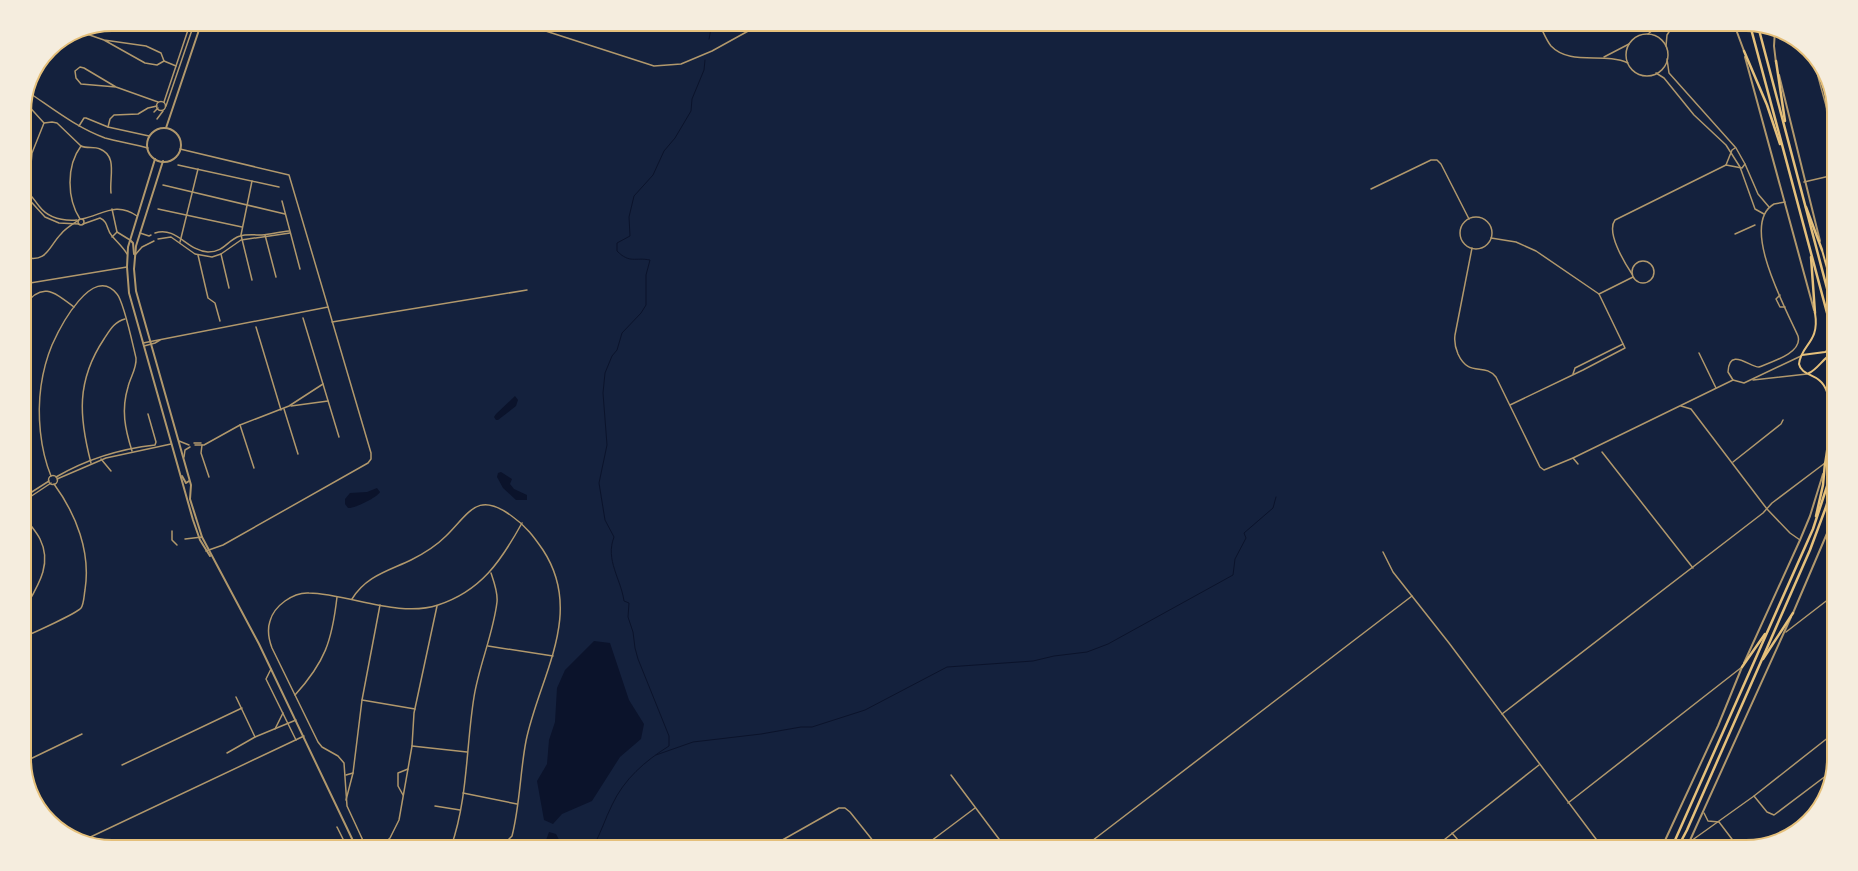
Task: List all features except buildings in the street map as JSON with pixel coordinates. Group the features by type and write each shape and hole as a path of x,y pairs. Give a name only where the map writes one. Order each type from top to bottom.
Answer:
{"highway":[{"path":"1752,31 1827,312"},
{"path":"1760,33 1827,289"},
{"path":"1744,51 1767,106 1790,175"},
{"path":"1776,61 1787,133"},
{"path":"1801,193 1822,250"},
{"path":"1810,248 1815,313"},
{"path":"1813,529 1823,485 1825,463"},
{"path":"1675,840 1813,529 1827,486"},
{"path":"1682,840 1810,550 1827,504"},
{"path":"1760,663 1793,613"},
{"path":"1742,667 1769,629"}],"main road":[{"path":"1822,250 1827,267"},
{"path":"1815,313 1816,324 1814,334 1810,344 1801,356 1799,367 1803,372 1823,384 1827,391"},
{"path":"1801,356 1827,351"},
{"path":"1808,374 1815,370 1827,356"},
{"path":"1825,463 1827,449"}],"street":[{"path":"166,106 164,102 188,31"},
{"path":"157,119 166,106 192,31"},
{"path":"166,128 199,31"},
{"path":"546,31 654,66 681,64 712,51 748,31"},
{"path":"1542,31 1548,42 1559,52 1574,57 1602,57 1617,59 1628,63"},
{"path":"1648,35 1652,31"},
{"path":"1670,31 1667,35 1666,48 1669,73 1736,148 1746,164 1758,194 1769,207"},
{"path":"1737,31 1744,51 1815,313"},
{"path":"88,35 104,40 145,63 159,65 164,60"},
{"path":"1602,57 1612,54 1639,36 1648,35 1657,37 1666,48"},
{"path":"1775,36 1776,61 1804,182 1822,250"},
{"path":"104,40 146,46 161,53 164,60 176,66"},
{"path":"118,48 120,42"},
{"path":"1630,43 1626,50 1628,63 1631,69 1640,75 1651,76 1656,74 1663,68 1667,59"},
{"path":"116,87 84,68 80,67 75,71 76,78 81,84 116,87 158,102 164,102"},
{"path":"1817,73 1827,109"},
{"path":"1656,74 1664,78 1681,100 1720,137 1740,168 1755,209 1764,214"},
{"path":"33,95 79,126 104,137 148,148 156,159 163,161 173,159 180,149 179,136 176,132 166,128 157,130 149,136 148,148"},
{"path":"154,112 158,102"},
{"path":"108,127 110,119 114,115 138,114 148,108 157,107 164,110"},
{"path":"31,109 44,123"},
{"path":"79,126 85,118 108,127 149,136"},
{"path":"44,123 57,123 81,146 99,148 108,156 112,165 111,193"},
{"path":"31,166 32,153 44,123"},
{"path":"81,146 72,160 70,176 72,200 83,224"},
{"path":"1726,165 1731,152 1736,148"},
{"path":"180,149 289,175 371,453 371,459 368,463 242,535 223,545 207,550"},
{"path":"156,159 136,216 127,254 127,267 129,293 180,474 199,538 212,559 271,669 353,840"},
{"path":"1371,189 1430,160 1435,160 1441,164 1468,219"},
{"path":"163,161 140,233 135,255 134,269 136,290 190,480 190,499 207,550"},
{"path":"1632,274 1636,263 1643,261 1650,263 1654,269 1654,276 1648,282 1640,283 1633,277 1612,235 1612,225 1615,220 1726,165 1740,168 1746,164"},
{"path":"178,165 279,187"},
{"path":"180,242 198,169"},
{"path":"1804,182 1827,177"},
{"path":"252,181 241,235 252,280"},
{"path":"163,186 285,214"},
{"path":"31,195 39,207 50,216 64,220 80,219 112,209 131,212 136,216"},
{"path":"31,201 38,211 59,223 73,225 83,224 101,218 108,225 112,237 120,244 127,254"},
{"path":"282,201 300,269"},
{"path":"1785,202 1777,203 1769,207 1764,214 1760,224 1761,238 1770,271 1798,336 1799,342 1790,352 1758,367 1754,367 1741,359 1734,361 1728,369 1729,375 1733,380 1744,383 1801,356"},
{"path":"112,209 117,232 133,243 135,255"},
{"path":"158,209 242,227"},
{"path":"1479,218 1484,220 1491,228 1491,238 1485,246 1472,248 1464,243 1460,235 1462,226 1468,219 1479,218"},
{"path":"79,224 80,219"},
{"path":"31,257 35,258 46,255 62,233 80,219"},
{"path":"1735,234 1755,225"},
{"path":"155,233 165,231 181,238 194,248 209,252 221,250 241,235 265,235 290,232"},
{"path":"112,237 117,232"},
{"path":"158,239 168,237 180,242 187,249 198,255 212,256 221,254 241,240 266,238 290,232"},
{"path":"140,233 151,235"},
{"path":"265,235 276,277"},
{"path":"1491,238 1516,242 1536,251 1599,294 1625,349 1510,405"},
{"path":"135,255 142,247 154,241"},
{"path":"1472,248 1454,344 1461,361 1467,367 1489,371 1494,375 1542,469 1546,470 1573,458 1733,380"},
{"path":"221,254 229,288"},
{"path":"198,255 208,298 215,303 220,321"},
{"path":"31,283 127,267"},
{"path":"1599,294 1633,277"},
{"path":"31,493 49,481 51,476 42,443 40,422 41,384 52,346 74,307 92,289 102,286 111,289 120,299 137,361 124,405 125,426 132,451"},
{"path":"332,322 527,290"},
{"path":"31,298 34,294 47,291 56,294 74,307"},
{"path":"1780,295 1776,299 1780,307 1785,307"},
{"path":"143,343 151,340 160,340 328,307"},
{"path":"303,318 339,437"},
{"path":"91,463 82,422 84,386 91,363 99,346 114,324 126,319"},
{"path":"256,327 281,410"},
{"path":"144,346 160,340"},
{"path":"1573,375 1576,368 1623,344"},
{"path":"1698,353 1716,388"},
{"path":"1751,380 1808,374"},
{"path":"195,444 205,444 240,424 284,409 323,384"},
{"path":"289,406 328,401"},
{"path":"1680,406 1691,409 1767,509 1790,533 1800,540"},
{"path":"284,409 298,454"},
{"path":"51,476 56,477 90,460 131,448 156,444 148,414"},
{"path":"1732,462 1781,424 1783,420"},
{"path":"240,424 254,468"},
{"path":"179,441 189,444"},
{"path":"54,484 57,480 101,459 172,443"},
{"path":"202,445 201,450 209,477"},
{"path":"184,459 185,450 190,447"},
{"path":"1602,452 1693,568"},
{"path":"1573,458 1578,464"},
{"path":"101,459 111,471"},
{"path":"1502,714 1693,568 1767,509 1772,503 1825,463"},
{"path":"1665,840 1718,726 1742,667 1800,540 1818,494 1825,463"},
{"path":"180,474 186,483 190,480"},
{"path":"31,633 82,607 86,582 86,564 82,544 69,508 54,484 49,481"},
{"path":"31,496 51,483"},
{"path":"352,599 361,586 369,579 412,560 438,543 473,506 482,503 491,504 510,514 522,523 549,559 559,587 561,620 553,656 537,701 526,741 518,804 512,836 508,840"},
{"path":"363,840 349,812 346,802 345,775 342,759 322,747 318,742 272,648 268,637 269,622 274,613 284,602 294,596 309,592 406,609 437,606 464,594 491,573 508,548 522,523"},
{"path":"31,526 39,538 46,556 42,577 31,597"},
{"path":"172,531 172,540 177,545"},
{"path":"1691,840 1786,632 1827,533"},
{"path":"185,539 202,537"},
{"path":"1383,552 1393,572 1597,840"},
{"path":"454,840 460,810 474,696 493,625 497,600 491,573"},
{"path":"1093,840 1412,596"},
{"path":"295,695 321,662 331,638 337,597"},
{"path":"1786,632 1827,600"},
{"path":"346,802 353,773 362,700 380,604"},
{"path":"387,840 396,830 404,795 412,746 415,709 437,606"},
{"path":"487,646 553,656"},
{"path":"1568,802 1742,667"},
{"path":"271,669 266,679 296,740"},
{"path":"236,697 255,737"},
{"path":"362,700 415,709"},
{"path":"122,765 242,708"},
{"path":"275,729 283,713"},
{"path":"227,753 255,737 296,720"},
{"path":"31,759 82,734"},
{"path":"91,837 304,736"},
{"path":"1692,840 1754,796 1827,739"},
{"path":"412,746 467,752"},
{"path":"1443,840 1539,764"},
{"path":"404,795 398,786 398,773 408,769"},
{"path":"345,775 353,773"},
{"path":"951,775 1000,840"},
{"path":"1754,796 1767,812 1774,815 1825,777"},
{"path":"462,792 518,804"},
{"path":"435,806 460,810"},
{"path":"782,840 838,808 845,808 850,812 872,840"},
{"path":"932,840 975,808"},
{"path":"1704,813 1708,821 1719,822 1733,840"},
{"path":"337,827 344,840"},
{"path":"1452,833 1458,840"}],"water":[{"path":"515,396 518,400 516,406 496,420 494,417 496,414"},
{"path":"501,472 512,479 510,484 514,489 527,495 527,500 516,500 503,488 497,477 498,473"},
{"path":"377,488 380,492 366,502 351,508 348,508 345,504 345,499 350,493 367,492"},
{"path":"594,641 610,643 629,700 644,724 641,739 620,757 592,801 562,814 553,824 544,820 537,781 547,764 549,740 555,722 557,688 565,670"},
{"path":"549,832 556,834 559,840 546,840"}],"waterway":[{"path":"709,39 711,31"},
{"path":"596,840 612,805 629,779 644,764 669,746 669,736 638,659 633,632 628,617 629,603 624,601 612,562 611,554 614,537 605,520 599,483 607,445 603,393 605,373 612,356 617,350 622,333 641,313 646,305 646,275 650,260 629,259 617,251 617,243 630,236 629,217 634,196 653,175 664,151 675,138 691,111 692,99 704,70 705,60"},
{"path":"656,755 693,742 761,734 801,727 812,727 865,710 947,667 1033,661 1054,656 1087,652 1108,644 1233,575 1235,559 1246,538 1244,533 1273,508 1276,497"}]}
